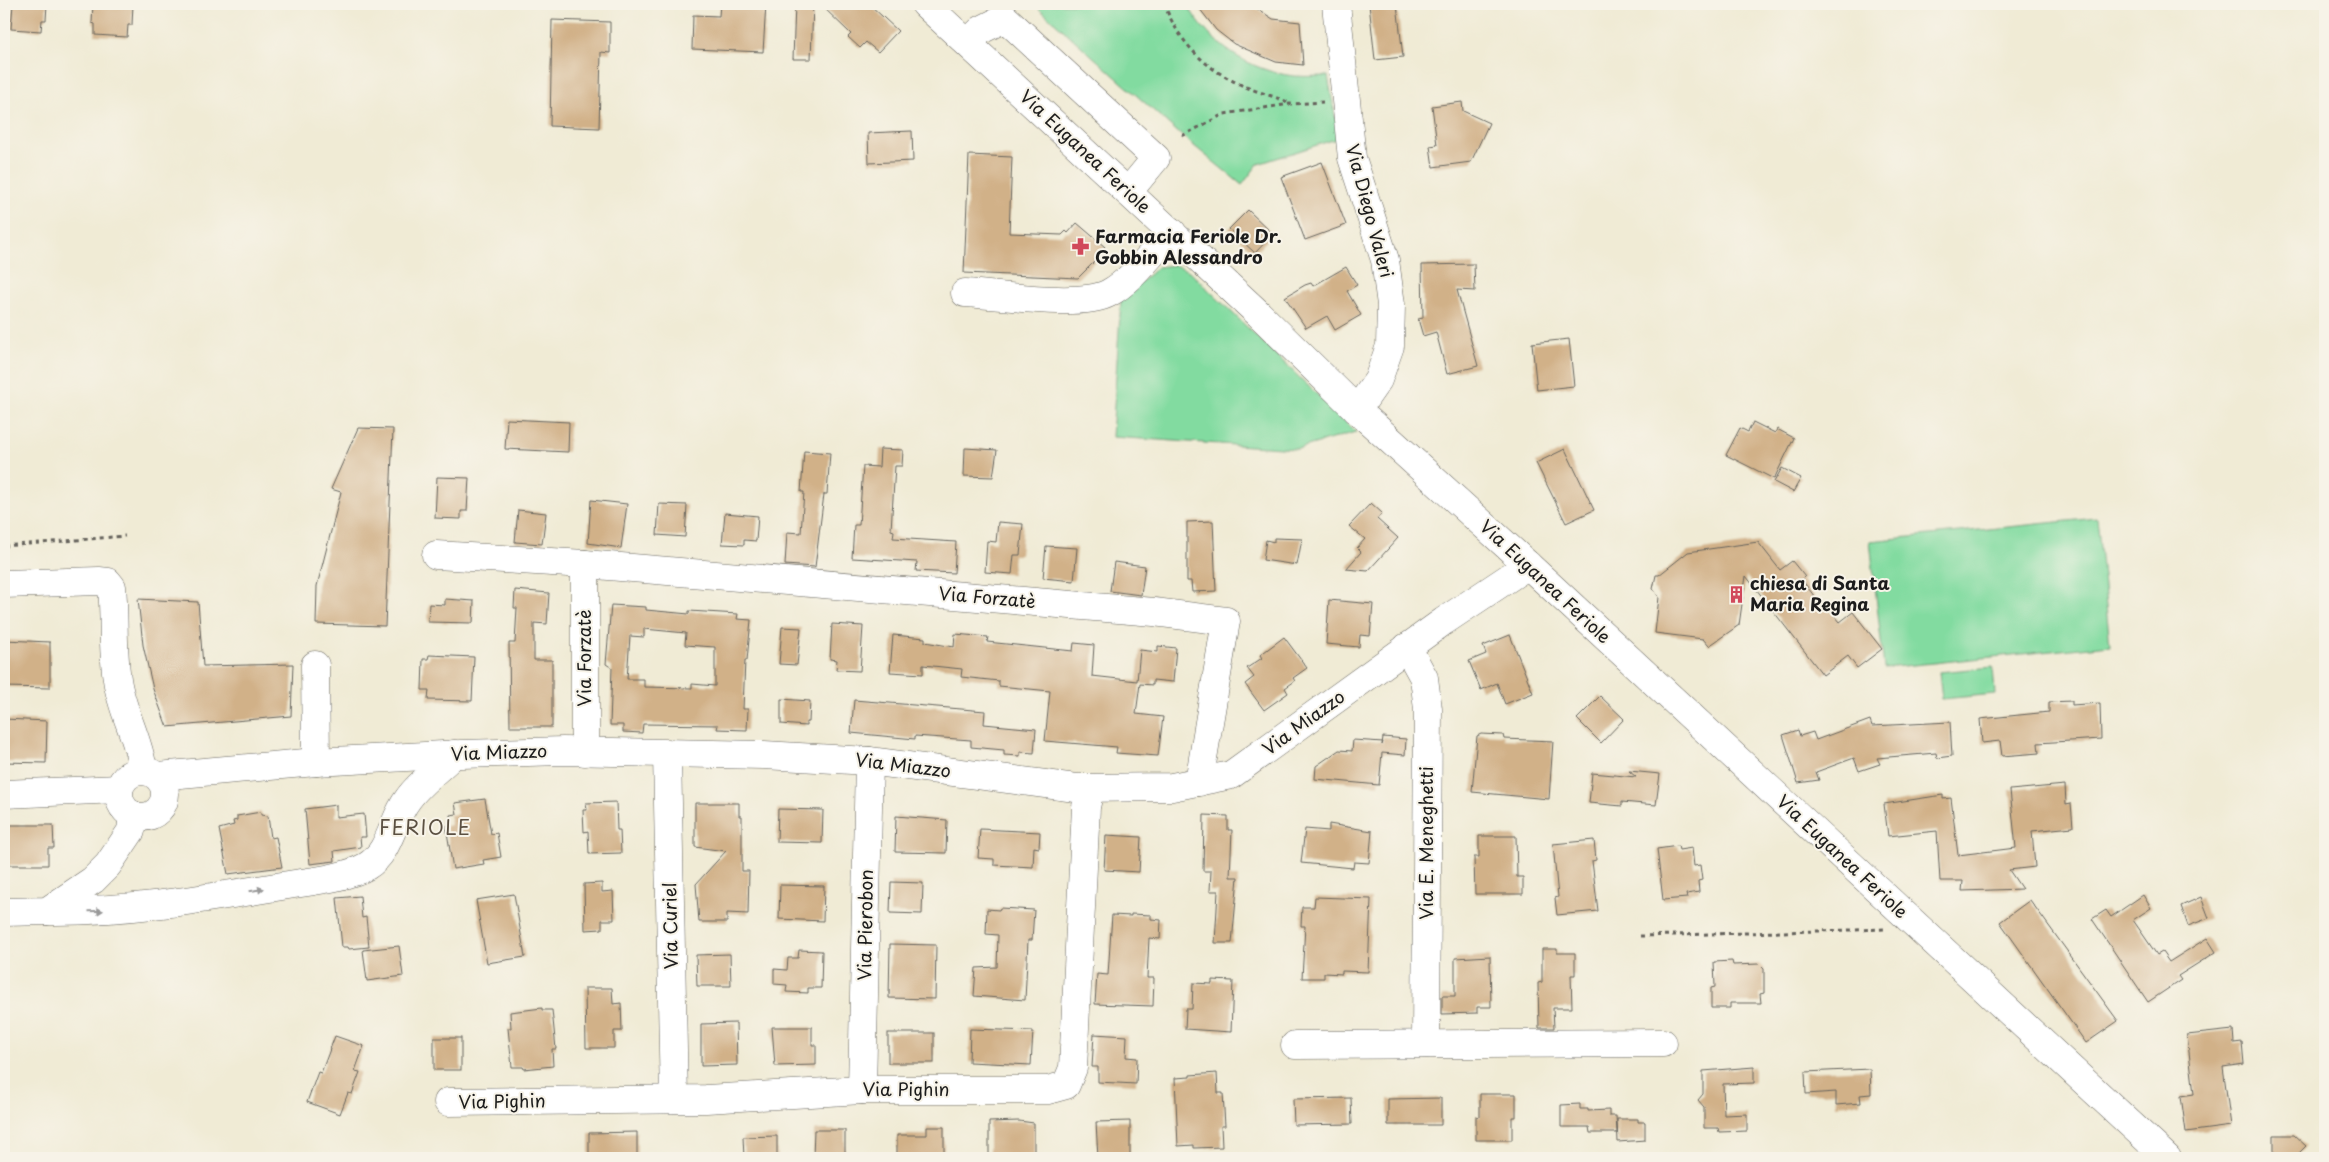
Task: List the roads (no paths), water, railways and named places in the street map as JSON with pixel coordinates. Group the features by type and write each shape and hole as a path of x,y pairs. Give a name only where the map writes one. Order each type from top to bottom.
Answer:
{"street":[{"name":"Via Euganea Feriole","path":"924,4 1172,232 1357,410 1528,565 2167,1158"},
{"name":"Via Diego Valeri","path":"1336,4 1352,158 1385,260 1391,305 1390,346 1378,380 1357,410"},
{"path":"968,43 982,30 1005,18 1156,158 1128,192"},
{"path":"966,293 1079,301 1108,294 1127,280 1172,232"},
{"name":"Via Forzatè","path":"436,555 585,564 1145,611 1226,621 1199,782"},
{"name":"Via Forzatè","path":"585,564 585,752"},
{"name":"Via Miazzo","path":"119,789 128,776 155,783 220,770 316,762 454,754 585,752 869,761 1090,789 1172,786 1199,782 1231,775 1407,647 1528,565"},
{"path":"4,584 108,582 112,587 117,679 128,722 141,757 155,783"},
{"name":"Via E. Meneghetti","path":"1407,647 1424,678 1428,709 1426,1044"},
{"path":"315,665 316,762"},
{"path":"4,912 98,911 181,903 331,878 367,866 389,840 400,812 411,795 454,754"},
{"name":"Via Curiel","path":"667,754 674,1099"},
{"path":"391,757 405,772 411,795"},
{"name":"Via Pierobon","path":"862,1090 869,761"},
{"name":"Via Miazzo","path":"133,815 152,814 155,783"},
{"path":"4,794 119,789 124,809 133,815 131,831 108,865 93,880 47,911"},
{"name":"Via Pighin","path":"448,1102 674,1099 862,1090 1048,1090 1066,1085 1073,1068 1086,807 1090,789"},
{"path":"1295,1046 1663,1043"}],"place":[{"name":"Farmacia Feriole Dr. Gobbin Alessandro","path":"1081,247"},
{"name":"chiesa di Santa Maria Regina","path":"1736,594"}],"district":[{"name":"FERIOLE","path":"425,828"}]}
